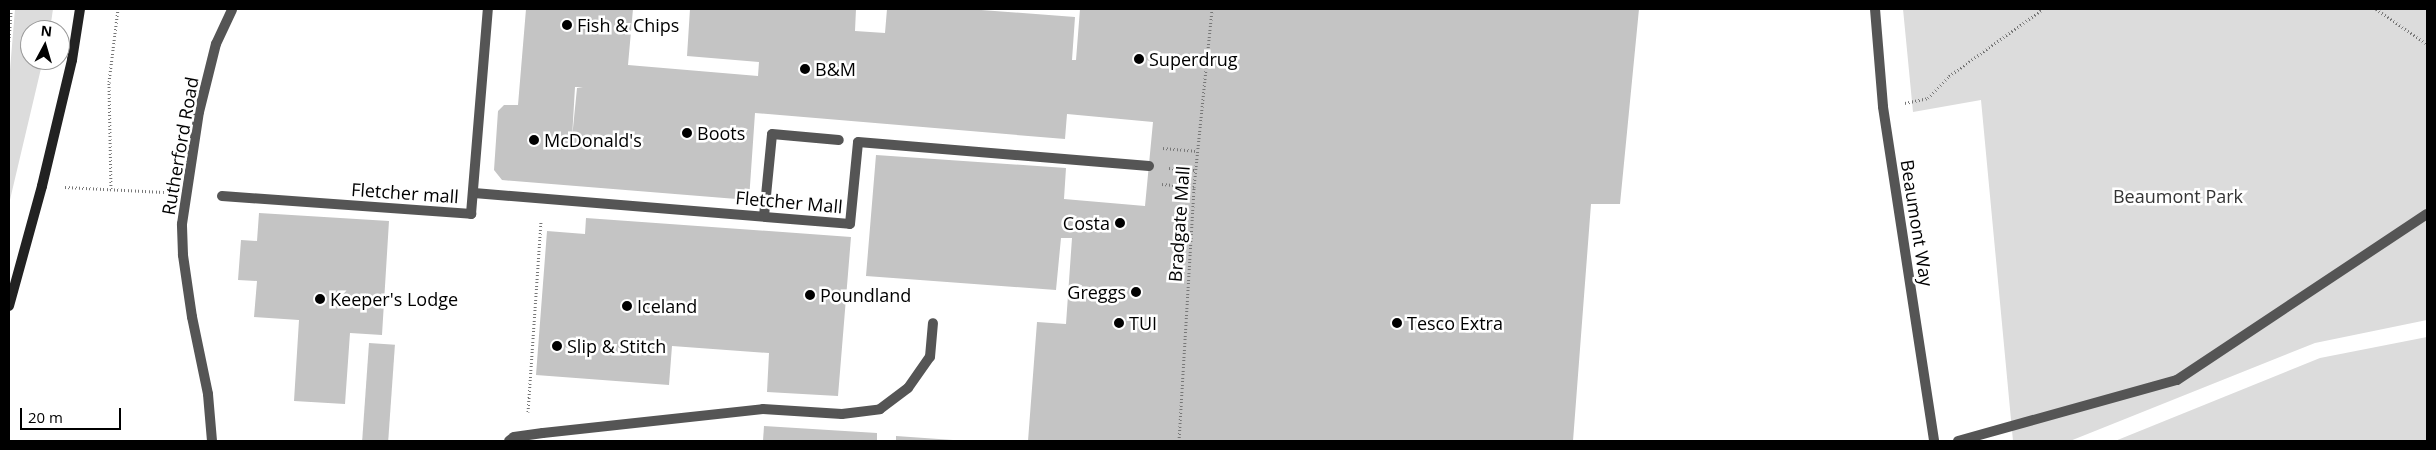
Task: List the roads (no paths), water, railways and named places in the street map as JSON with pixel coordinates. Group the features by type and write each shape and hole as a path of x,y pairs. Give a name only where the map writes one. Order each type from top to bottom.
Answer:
{"street":[{"path":"9,306 42,186 72,60 80,9"},
{"name":"Rutherford Road","path":"212,441 208,394 192,316 183,255 182,224 199,112 214,53 232,9"},
{"name":"Fletcher mall","path":"222,196 472,214 488,9"},
{"name":"Beaumont Way","path":"1875,9 1883,107 1934,441"},
{"path":"764,216 772,134 839,140"},
{"name":"Fletcher Mall","path":"474,193 850,224 858,142 1149,166"},
{"path":"1958,441 2177,380 2427,214"},
{"path":"509,441 514,437 527,435 763,409 842,414 880,409 908,388 930,357 933,323"}],"place":[{"name":"Fish & Chips","path":"567,25"},
{"name":"Superdrug","path":"1139,59"},
{"name":"B&M","path":"805,69"},
{"name":"Boots","path":"687,133"},
{"name":"McDonald's","path":"534,140"},
{"name":"Costa","path":"1120,223"},
{"name":"Greggs","path":"1136,292"},
{"name":"Poundland","path":"810,295"},
{"name":"Keeper's Lodge","path":"320,299"},
{"name":"Iceland","path":"627,306"},
{"name":"TUI","path":"1119,323"},
{"name":"Tesco Extra","path":"1397,323"},
{"name":"Slip & Stitch","path":"557,346"}],"park label":[{"name":"Beaumont Park","path":"2178,196"}]}
